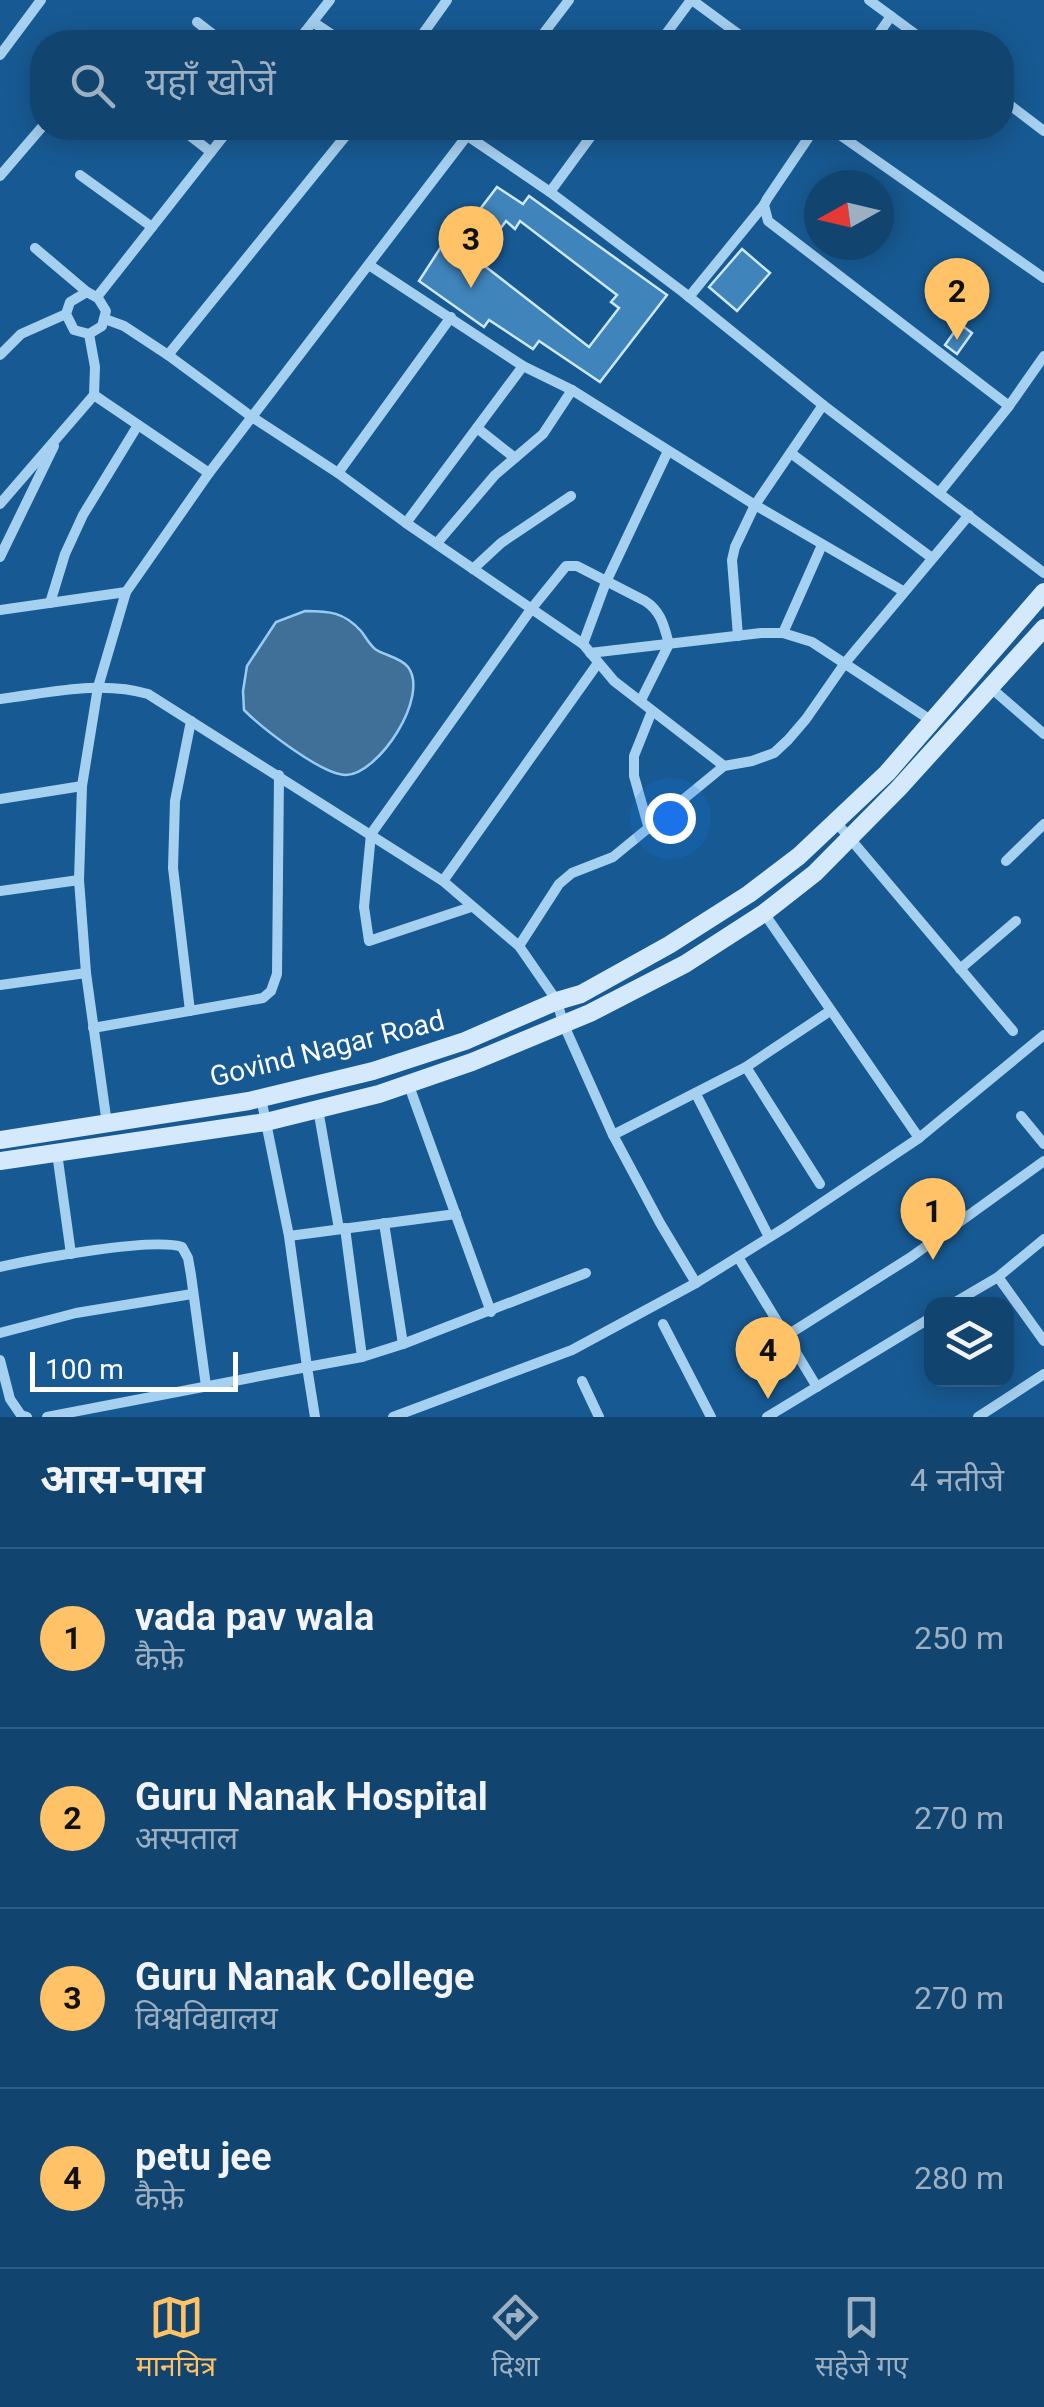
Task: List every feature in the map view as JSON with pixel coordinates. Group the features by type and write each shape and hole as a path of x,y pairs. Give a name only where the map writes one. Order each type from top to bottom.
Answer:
{"main road":[{"name":"Govind Nagar Road","path":"0,1140 261,1098 374,1071 465,1041 581,994 749,894 799,856 887,773 1044,592"},
{"name":"Govind Nagar Road","path":"0,1161 266,1122 379,1094 472,1062 590,1014 685,964 764,913 815,873 1044,628"}],"street":[{"path":"2,47 42,0"},
{"path":"307,30 330,0"},
{"path":"426,30 447,0"},
{"path":"546,30 569,0"},
{"path":"669,30 692,0 733,30"},
{"path":"870,0 910,30"},
{"path":"881,30 891,16"},
{"path":"197,22 207,30"},
{"path":"313,22 325,30"},
{"path":"1014,108 1044,131"},
{"path":"0,176 31,140"},
{"path":"196,140 211,152"},
{"path":"35,248 92,295 106,311 102,326 89,334 74,330 66,314 70,302 92,295 220,140"},
{"path":"168,355 342,140"},
{"path":"106,1124 92,1028 79,880 82,786 98,687 126,592 209,474 464,140"},
{"path":"481,140 1044,572"},
{"path":"550,192 588,140"},
{"path":"689,297 764,206 807,140"},
{"path":"847,140 1044,278"},
{"path":"80,175 152,227"},
{"path":"764,206 768,220 1009,406"},
{"path":"370,265 523,366 572,390 755,506 903,591"},
{"path":"0,355 21,334 66,314"},
{"path":"338,473 451,317"},
{"path":"105,320 124,326 168,355 532,608 590,653 614,680 724,766"},
{"path":"0,504 94,395 89,334"},
{"path":"939,494 1044,356"},
{"path":"406,523 523,366"},
{"path":"437,544 494,475 542,434 572,390"},
{"path":"94,395 209,474"},
{"path":"738,636 732,560 735,547 755,506 823,405"},
{"path":"50,603 76,528 138,425"},
{"path":"477,428 516,458"},
{"path":"0,557 59,435"},
{"path":"443,881 590,653 606,582 668,451"},
{"path":"792,454 932,558"},
{"path":"473,569 501,544 571,496"},
{"path":"519,946 559,884 572,873 613,857 724,766 774,753 806,720 845,663 968,515"},
{"path":"783,633 822,545"},
{"path":"471,907 368,941 364,907 371,834 566,566 577,566 655,607 662,618 669,644 641,700"},
{"path":"0,610 126,592"},
{"path":"590,653 783,633 812,642 932,721"},
{"path":"0,700 98,687 128,688 148,694 443,881 519,946 557,1001 563,1024 613,1135 696,1283"},
{"path":"992,688 1044,734"},
{"path":"648,829 634,776 634,756 652,711"},
{"path":"190,1010 173,868 176,801 191,720"},
{"path":"92,1028 262,998 271,991 277,974 279,775"},
{"path":"0,799 82,786"},
{"path":"836,822 1013,1031"},
{"path":"1006,861 1044,824"},
{"path":"0,891 79,880"},
{"path":"764,913 919,1138"},
{"path":"960,970 1016,921"},
{"path":"0,985 86,973"},
{"path":"613,1135 746,1067 830,1011"},
{"path":"400,1416 572,1350 696,1283 919,1138 1044,1035"},
{"path":"746,1067 820,1184"},
{"path":"408,1083 490,1312"},
{"path":"696,1094 769,1237"},
{"path":"261,1098 289,1236 315,1417"},
{"path":"318,1109 362,1357"},
{"path":"1021,1116 1044,1144"},
{"path":"57,1153 71,1254"},
{"path":"786,1336 911,1257 1044,1160"},
{"path":"289,1236 456,1214"},
{"path":"384,1223 404,1344"},
{"path":"964,1297 1044,1240"},
{"path":"0,1267 71,1254 172,1244 182,1247 188,1258 206,1386"},
{"path":"738,1256 817,1388"},
{"path":"47,1417 362,1357 586,1273"},
{"path":"998,1276 1044,1342"},
{"path":"0,1333 76,1312 192,1294"},
{"path":"767,1417 924,1322"},
{"path":"663,1324 711,1417"},
{"path":"0,1360 10,1399 21,1416 27,1417"},
{"path":"978,1417 1044,1374"},
{"path":"582,1381 599,1417"}],"water":[{"path":"305,611 342,616 375,649 405,664 413,680 407,714 398,732 373,762 346,775 308,759 244,710 247,666 276,622"}],"building":[{"path":"497,187 523,204 529,196 667,295 600,382 539,341 533,349 489,320 484,327 419,281 441,247 448,251","holes":["506,221 515,229 520,221 617,295 611,302 619,308 589,347 477,260"]},
{"path":"742,249 770,273 737,311 709,287"},
{"path":"960,324 972,333 957,354 945,345"}],"place":[{"name":"Guru Nanak College","path":"471,288"},
{"name":"Guru Nanak Hospital","path":"957,340"},
{"name":"vada pav wala","path":"933,1260"},
{"name":"petu jee","path":"768,1399"}]}
